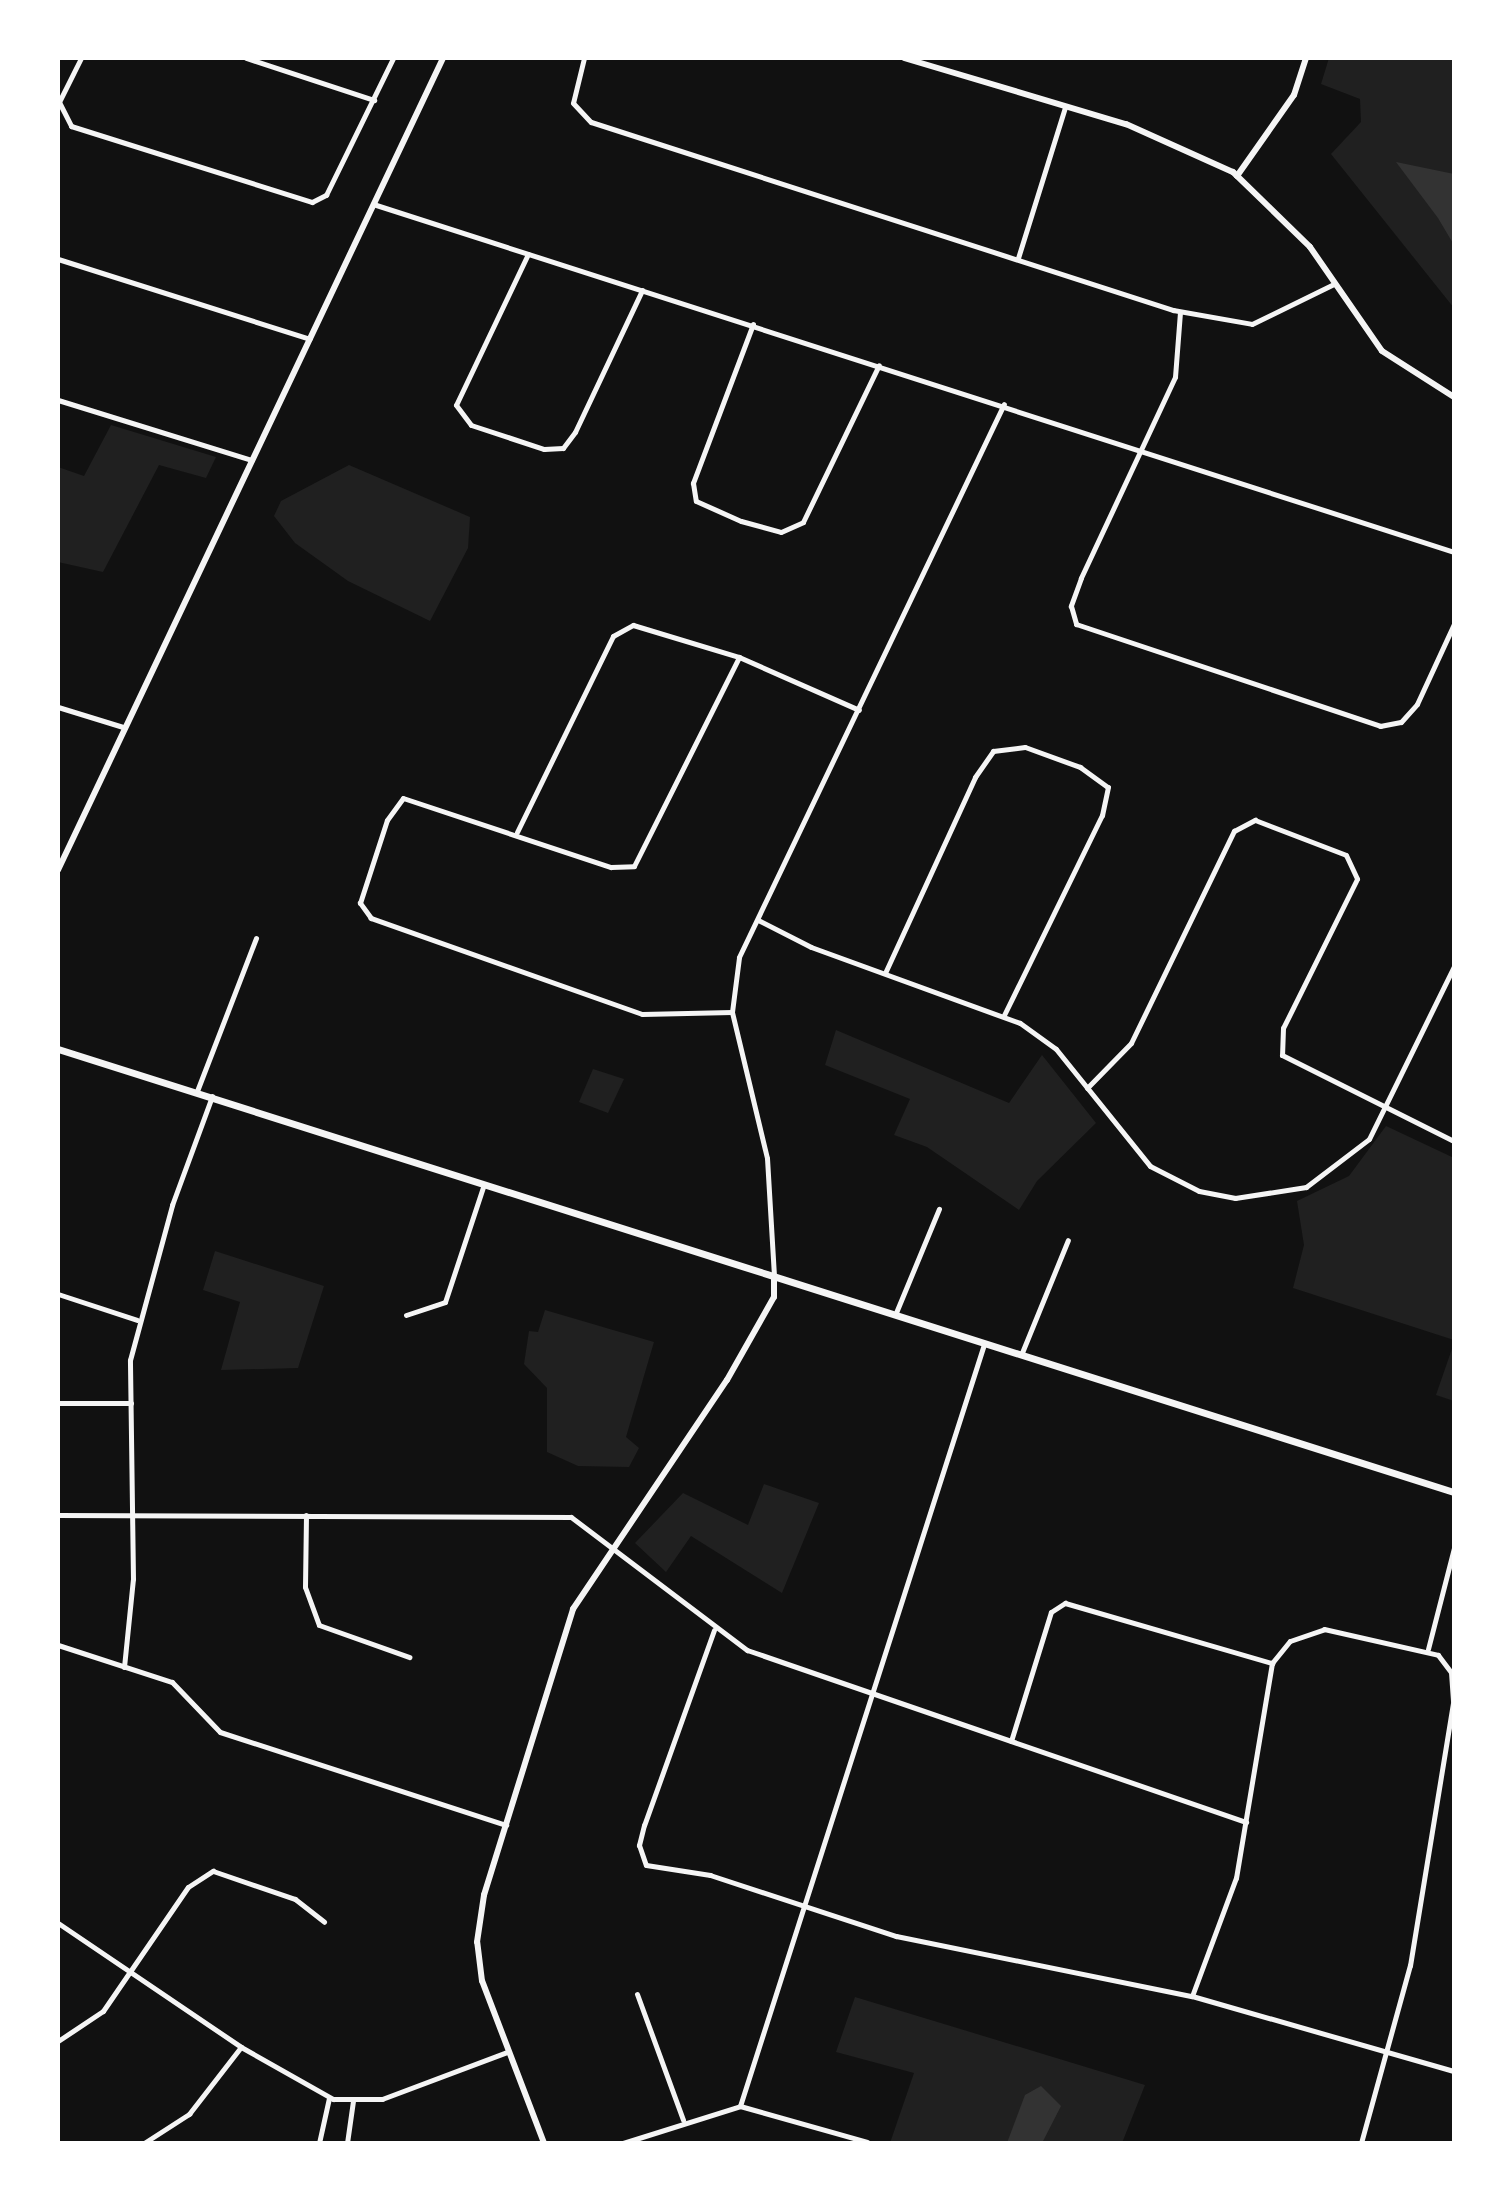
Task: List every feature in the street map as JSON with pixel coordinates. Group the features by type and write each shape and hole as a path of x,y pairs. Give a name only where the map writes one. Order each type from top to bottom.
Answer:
{"main road":[{"path":"58,1049 1454,1492"}],"street":[{"path":"81,58 59,102 71,126 312,202 326,195 393,58"},
{"path":"246,58 374,100"},
{"path":"58,870 123,727 443,58"},
{"path":"584,58 573,103 591,122 1180,312 1252,324 1334,284"},
{"path":"904,58 1126,124 1237,176 1310,247 1382,351 1454,397"},
{"path":"1237,176 1294,95 1306,58"},
{"path":"1018,258 1065,107"},
{"path":"373,204 1004,404 1142,453 1454,552"},
{"path":"528,254 456,405 471,425 525,443 544,449 567,443 642,290"},
{"path":"58,259 310,339"},
{"path":"1180,312 1175,377 1071,606 1076,624 1092,634 1380,726 1401,722 1417,704 1454,624"},
{"path":"753,324 693,483 696,501 726,516 781,532 803,522 879,365"},
{"path":"58,400 252,460"},
{"path":"544,2143 507,2052 477,1942 506,1825 573,1609 727,1380 774,1297 767,1158 732,1012 739,957 1004,404"},
{"path":"517,832 622,629 645,626 739,657 859,710"},
{"path":"732,1012 642,1014 364,911 362,890 403,798 517,832 611,867 634,866 739,657"},
{"path":"58,707 123,727"},
{"path":"885,973 975,777 993,751 1025,747 1080,767 1108,787 1102,815 1004,1015"},
{"path":"1087,1088 1131,1043 1234,831 1255,820 1346,855 1357,879 1283,1028 1282,1055 1388,1111 1454,1141"},
{"path":"758,920 885,973 1004,1015 1056,1049 1150,1166 1199,1191 1235,1198 1295,1190 1336,1171 1388,1111 1454,966"},
{"path":"197,1091 256,938"},
{"path":"124,1667 132,1630 132,1403 137,1320 212,1096"},
{"path":"406,1315 445,1302 484,1183"},
{"path":"895,1315 939,1209"},
{"path":"1021,1355 1068,1240"},
{"path":"58,1294 137,1320"},
{"path":"740,2106 984,1344"},
{"path":"58,1403 132,1403"},
{"path":"58,1515 551,1515 582,1521 714,1630 766,1658 1246,1822"},
{"path":"306,1515 305,1587 319,1625 409,1657"},
{"path":"1428,1649 1454,1548"},
{"path":"1011,1741 1051,1612 1065,1603 1272,1663"},
{"path":"1192,1996 1231,1900 1272,1663 1290,1641 1324,1629 1428,1649 1451,1672 1453,1703 1410,1965 1361,2143"},
{"path":"714,1630 644,1825 643,1862 804,1906 932,1946 1192,1996 1388,2048 1454,2071"},
{"path":"58,1645 172,1682 220,1732 506,1825"},
{"path":"58,2041 103,2011 188,1887 213,1871 295,1899 324,1922"},
{"path":"58,1923 241,2047 329,2098 353,2101 382,2099 507,2052"},
{"path":"637,1994 683,2120"},
{"path":"144,2143 189,2114 241,2047"},
{"path":"319,2143 329,2098"},
{"path":"347,2143 353,2101"},
{"path":"623,2143 683,2120 740,2106 867,2142"}],"shaded area":[{"path":"1329,58 1454,58 1454,308 1331,154 1361,122 1360,99 1321,84"},
{"path":"1396,162 1454,174 1454,245 1438,218"},
{"path":"111,425 216,457 206,478 159,465 103,572 58,562 58,467 84,476"},
{"path":"349,465 470,517 468,548 430,621 348,581 295,543 274,516 281,501"},
{"path":"836,1030 1009,1103 1042,1055 1096,1123 1037,1181 1019,1210 927,1147 894,1135 910,1099 825,1065"},
{"path":"593,1069 624,1079 608,1113 579,1102"},
{"path":"1386,1126 1454,1158 1454,1340 1293,1288 1304,1245 1297,1201 1349,1176"},
{"path":"215,1251 324,1286 298,1368 221,1370 240,1302 203,1290"},
{"path":"545,1310 654,1342 626,1437 639,1448 629,1467 578,1466 547,1452 547,1388 524,1364 529,1331 538,1332"},
{"path":"1454,1343 1454,1401 1436,1395"},
{"path":"764,1484 819,1503 782,1593 691,1536 666,1572 635,1543 683,1493 748,1525"},
{"path":"855,1997 1145,2085 1122,2143 890,2143 914,2073 836,2052"},
{"path":"1041,2086 1061,2106 1042,2143 1007,2143 1025,2095"}]}
